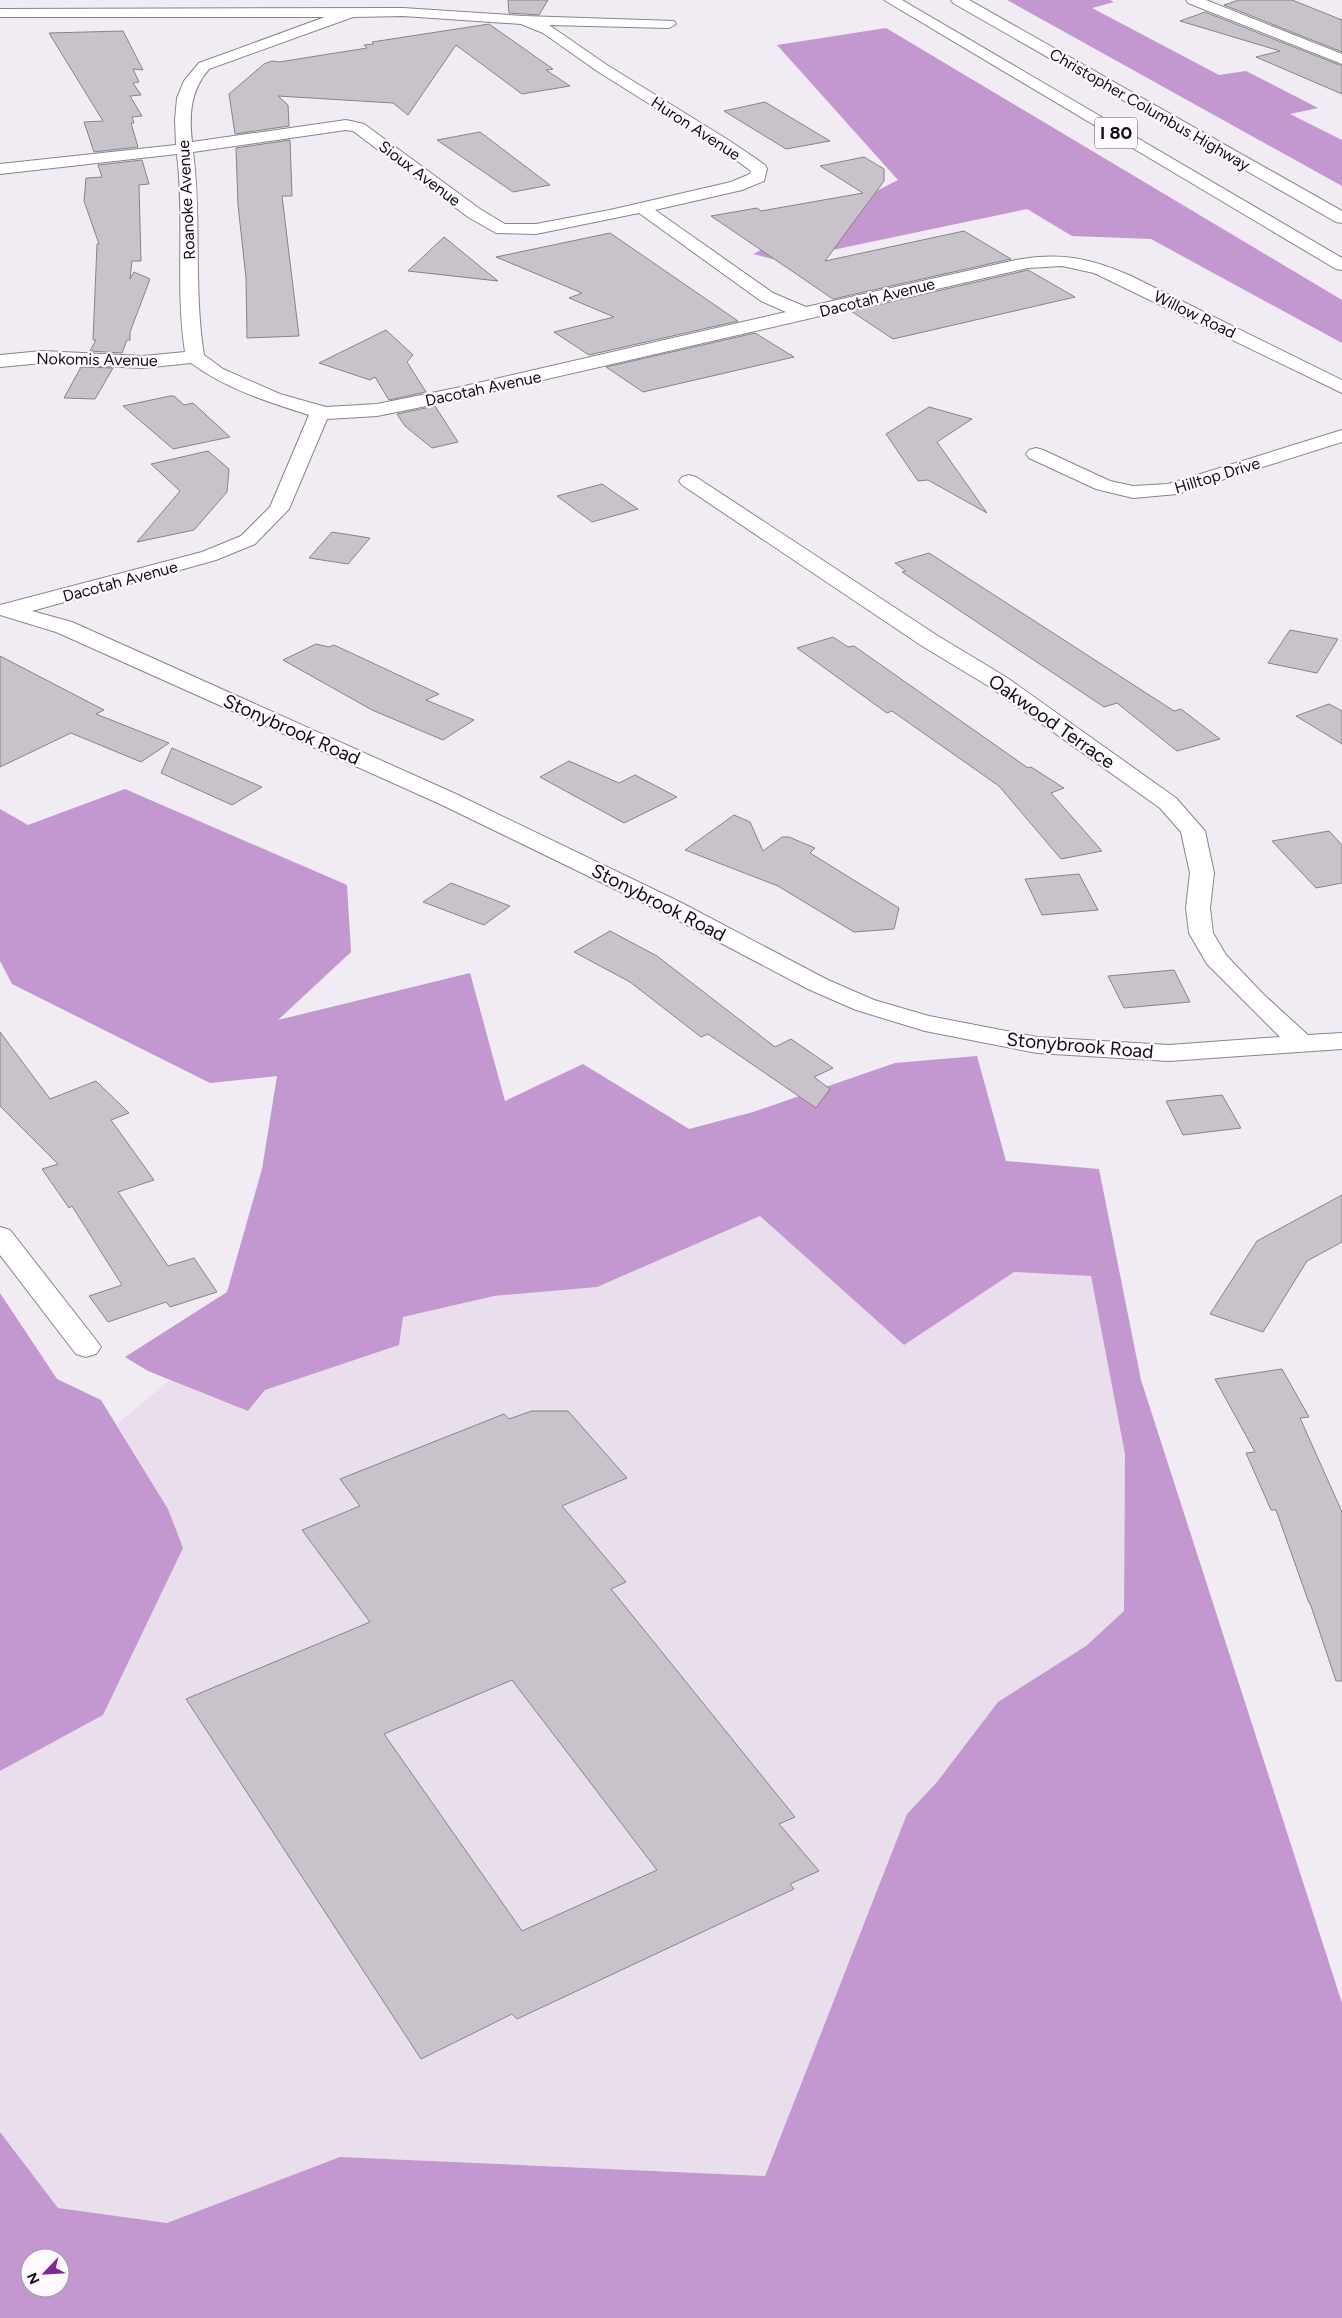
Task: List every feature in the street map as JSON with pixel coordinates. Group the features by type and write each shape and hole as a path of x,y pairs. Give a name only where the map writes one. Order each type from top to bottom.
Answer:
{"main road":[{"name":"Christopher Columbus Highway","path":"891,0 1342,265"},
{"name":"Christopher Columbus Highway","path":"958,0 1342,218"},
{"path":"1193,0 1342,59"},
{"path":"0,13 173,11 403,12 524,20 668,24"},
{"name":"Roanoke Avenue","path":"195,357 190,332 188,183 184,148 185,99 191,81 204,66 349,13"},
{"name":"Huron Avenue","path":"524,20 548,30 602,68 724,144 759,169 758,178 736,186 642,208"},
{"name":"Sioux Avenue","path":"0,170 184,148 346,124 358,127 474,213 502,229 536,229 642,208"},
{"path":"642,208 767,297 806,314"},
{"name":"Dacotah Avenue","path":"4,611 200,559 248,540 279,509 320,412 377,410 456,394 982,272 1042,260"},
{"name":"Willow Road","path":"1042,260 1074,262 1093,266 1342,387"},
{"name":"Nokomis Avenue","path":"0,361 42,357 143,362 195,357"},
{"path":"195,357 216,373 273,398 320,412"},
{"name":"Hilltop Drive","path":"1036,454 1103,485 1133,492 1170,490 1342,436"},
{"name":"Oakwood Terrace","path":"689,481 930,641 998,682 1168,802 1193,831 1202,873 1198,908 1200,933 1216,959 1254,999 1302,1044"},
{"name":"Stonybrook Road","path":"4,611 64,627 448,799 671,907 817,984 865,1005 925,1023 1037,1045 1168,1053 1342,1041"},
{"path":"0,1236 86,1347"}],"shaded area":[{"path":"1007,0 1110,0 1114,2 1092,8 1219,75 1246,71 1318,108 1290,114 1342,140 1342,186"},
{"path":"886,28 1342,300 1342,343 1151,239 1072,236 1027,209 780,261 753,254 898,180 777,45"},
{"path":"125,789 347,885 351,952 278,1020 470,973 505,1101 583,1064 689,1129 753,1112 895,1063 977,1056 1006,1161 1099,1169 1141,1380 1342,2003 1342,2318 0,2318 0,2132 58,2208 167,2223 340,2157 765,2176 907,1814 937,1782 998,1702 1086,1646 1124,1611 1125,1454 1091,1276 1014,1272 904,1345 760,1216 597,1287 494,1296 403,1317 399,1345 265,1390 248,1411 148,1371 125,1357 227,1292 262,1169 277,1076 210,1083 12,984 0,961 0,809 28,825"},
{"path":"760,1215 904,1345 1014,1271 1091,1276 1125,1453 1124,1611 1086,1646 998,1702 937,1782 907,1814 765,2176 340,2157 167,2223 58,2208 0,2132 0,1771 103,1715 182,1548 168,1509 117,1424 170,1380 248,1411 265,1390 399,1345 403,1317 494,1296 597,1287"},
{"path":"0,1293 57,1379 101,1400 168,1509 183,1548 103,1715 0,1771"}],"building":[{"path":"508,0 548,0 539,15 509,13"},
{"path":"1239,0 1292,0 1342,20 1342,52 1224,5"},
{"path":"1205,12 1342,66 1342,94 1256,57 1280,51 1180,21"},
{"path":"489,24 553,69 546,70 570,86 522,94 456,45 408,115 393,103 278,96 288,105 289,126 235,134 229,94 264,64 272,61 279,62 367,48 364,45 374,44 372,42"},
{"path":"123,31 143,70 133,69 139,82 133,83 141,95 130,96 142,116 132,117 134,123 131,123 138,147 94,152 84,122 103,121 49,33"},
{"path":"765,102 830,141 786,149 724,111"},
{"path":"480,132 550,185 513,192 437,140"},
{"path":"290,140 292,196 282,196 299,336 247,338 246,278 238,205 236,148"},
{"path":"864,157 884,169 884,181 825,261 964,231 1011,259 833,299 711,216 757,208 761,211 863,193 820,166"},
{"path":"142,160 149,184 139,185 141,261 132,261 130,279 134,272 150,279 130,332 130,340 127,340 122,353 90,351 96,340 93,340 97,244 99,244 84,201 86,178 102,177 98,165"},
{"path":"610,233 738,321 589,355 554,332 614,317 569,298 582,293 496,257"},
{"path":"444,237 498,281 408,271"},
{"path":"1028,270 1075,297 893,339 851,311"},
{"path":"386,330 413,355 407,362 426,392 389,400 375,377 370,380 319,363"},
{"path":"755,333 794,357 643,392 606,367"},
{"path":"81,367 113,368 95,399 64,398"},
{"path":"174,396 184,405 193,403 230,437 173,449 123,406"},
{"path":"435,406 458,442 432,448 405,426 397,414"},
{"path":"929,407 972,419 937,442 987,513 928,480 918,481 886,434"},
{"path":"208,451 229,469 227,492 194,530 137,542 180,491 151,464"},
{"path":"602,484 638,509 592,522 557,496"},
{"path":"332,532 370,538 348,564 309,558"},
{"path":"929,553 1174,711 1181,709 1220,739 1177,751 1117,703 1104,707 902,572 906,571 895,563"},
{"path":"1290,630 1338,639 1317,673 1268,663"},
{"path":"833,637 848,647 854,646 1028,768 1031,767 1064,788 1051,793 1102,851 1061,859 999,786 892,711 887,713 797,648"},
{"path":"316,644 329,647 334,645 439,694 426,700 474,720 443,740 372,710 283,660"},
{"path":"0,656 104,710 96,714 169,743 141,762 71,733 0,767"},
{"path":"1329,704 1342,711 1342,744 1296,716"},
{"path":"172,748 262,787 232,805 161,773"},
{"path":"569,761 619,783 635,775 677,797 624,823 540,777"},
{"path":"734,815 750,822 763,851 782,837 789,837 815,848 810,853 899,908 894,929 854,932 778,886 685,850"},
{"path":"1329,831 1342,845 1342,883 1316,888 1272,841"},
{"path":"1079,874 1098,910 1042,915 1025,879"},
{"path":"451,883 510,906 484,925 423,902"},
{"path":"610,931 657,956 775,1047 791,1039 833,1068 814,1077 830,1089 816,1108 708,1034 701,1037 630,982 574,952"},
{"path":"1174,970 1190,1002 1124,1008 1108,976"},
{"path":"0,1032 50,1099 96,1081 129,1113 111,1120 154,1180 118,1192 168,1266 194,1258 217,1292 170,1307 166,1302 108,1322 89,1296 122,1285 72,1206 69,1208 42,1169 58,1164 0,1106"},
{"path":"1222,1095 1241,1128 1183,1135 1166,1101"},
{"path":"1342,1195 1342,1242 1307,1261 1263,1332 1210,1314 1257,1241"},
{"path":"1282,1369 1309,1417 1300,1418 1342,1512 1342,1681 1336,1681 1276,1510 1271,1510 1246,1453 1255,1452 1215,1379"},
{"path":"532,1411 568,1411 627,1478 562,1506 626,1582 611,1589 795,1817 779,1824 819,1871 790,1884 794,1889 517,2019 512,2014 421,2059 186,1699 370,1622 302,1530 360,1506 340,1479 504,1414 509,1419","holes":["512,1680 657,1870 522,1931 384,1734"]}]}
